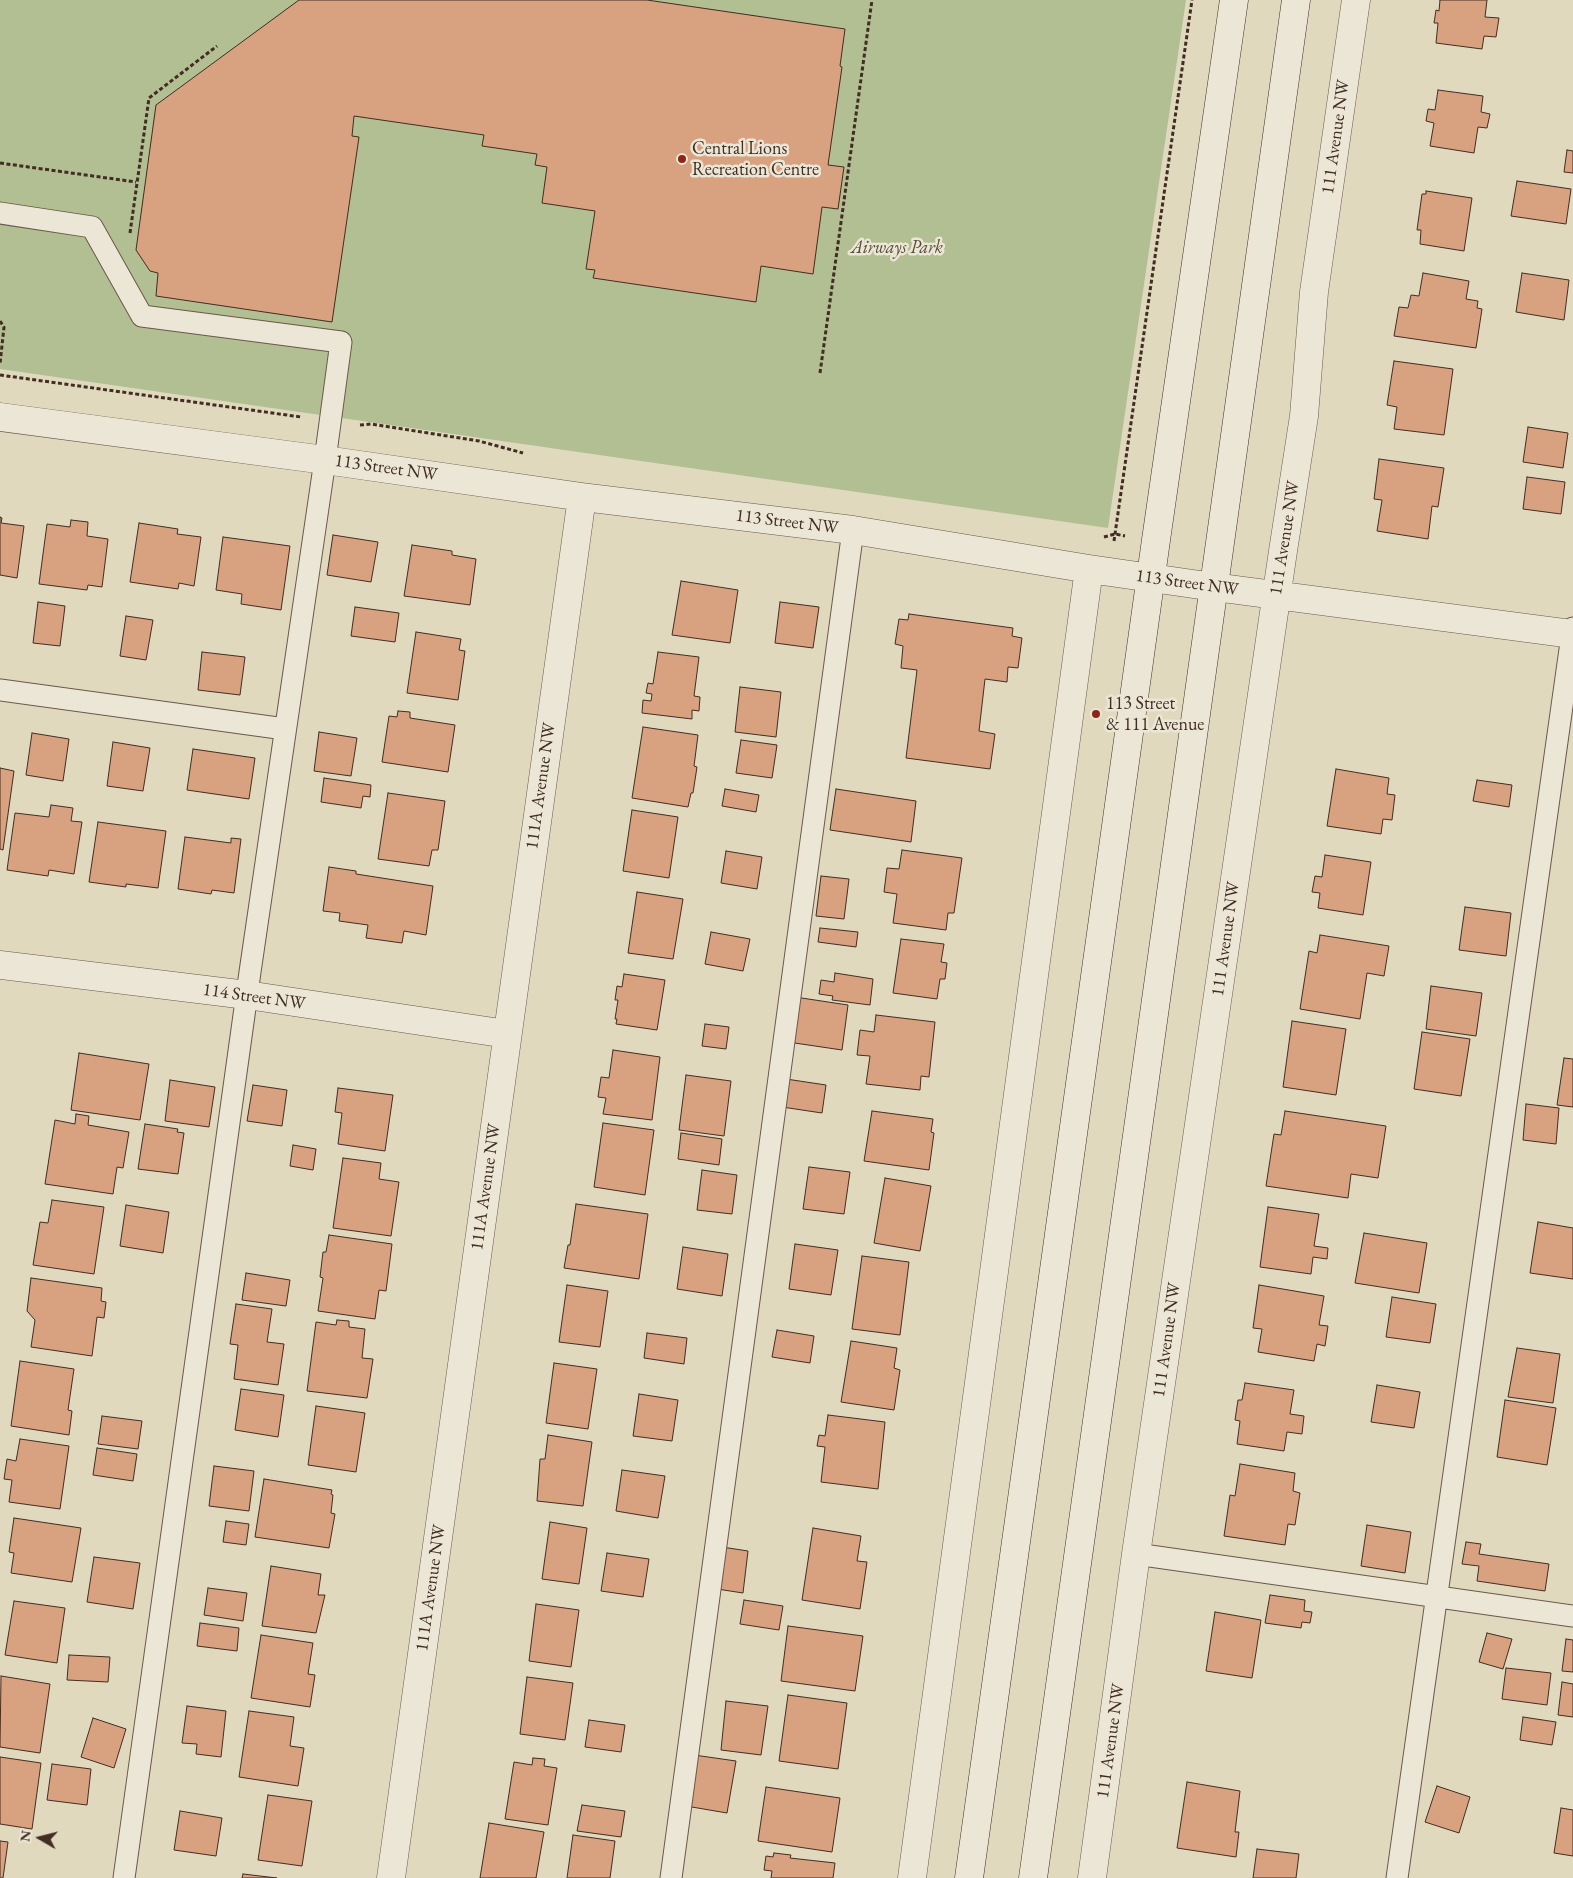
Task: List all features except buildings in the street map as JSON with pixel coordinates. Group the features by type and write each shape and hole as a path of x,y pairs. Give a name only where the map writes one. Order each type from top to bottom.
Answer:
{"street":[{"path":"969,1878 1150,578 1234,0"},
{"path":"1033,1878 1296,0"},
{"name":"111 Avenue NW","path":"1092,1878 1136,1554 1304,416 1314,292 1356,0"},
{"name":"113 Street NW","path":"0,417 582,496 853,530 1089,569 1276,596 1573,632"},
{"name":"111A Avenue NW","path":"391,1878 582,496"},
{"path":"912,1878 1089,569"},
{"name":"114 Street NW","path":"0,965 247,995 507,1034"}],"lane":[{"path":"0,213 92,227 142,316 340,342 325,460 247,995 124,1878"},
{"path":"671,1878 853,530"},
{"path":"1397,1878 1573,632"},
{"path":"0,690 285,729"},
{"path":"1136,1554 1573,1616"}],"path":[{"path":"820,373 872,0"},
{"path":"1100,538 1114,534 1192,0"},
{"path":"129,240 149,98 217,46"},
{"path":"0,163 136,182"},
{"path":"0,321 4,327 0,364"},
{"path":"0,374 364,425 371,424 479,442 524,454"}],"green space":[{"name":"Airways Park","path":"0,0 1186,0 1108,528 0,369"}],"place":[{"name":"Central Lions Recreation Centre","path":"682,159"},
{"name":"113 Street & 111 Avenue","path":"1096,714"}]}
